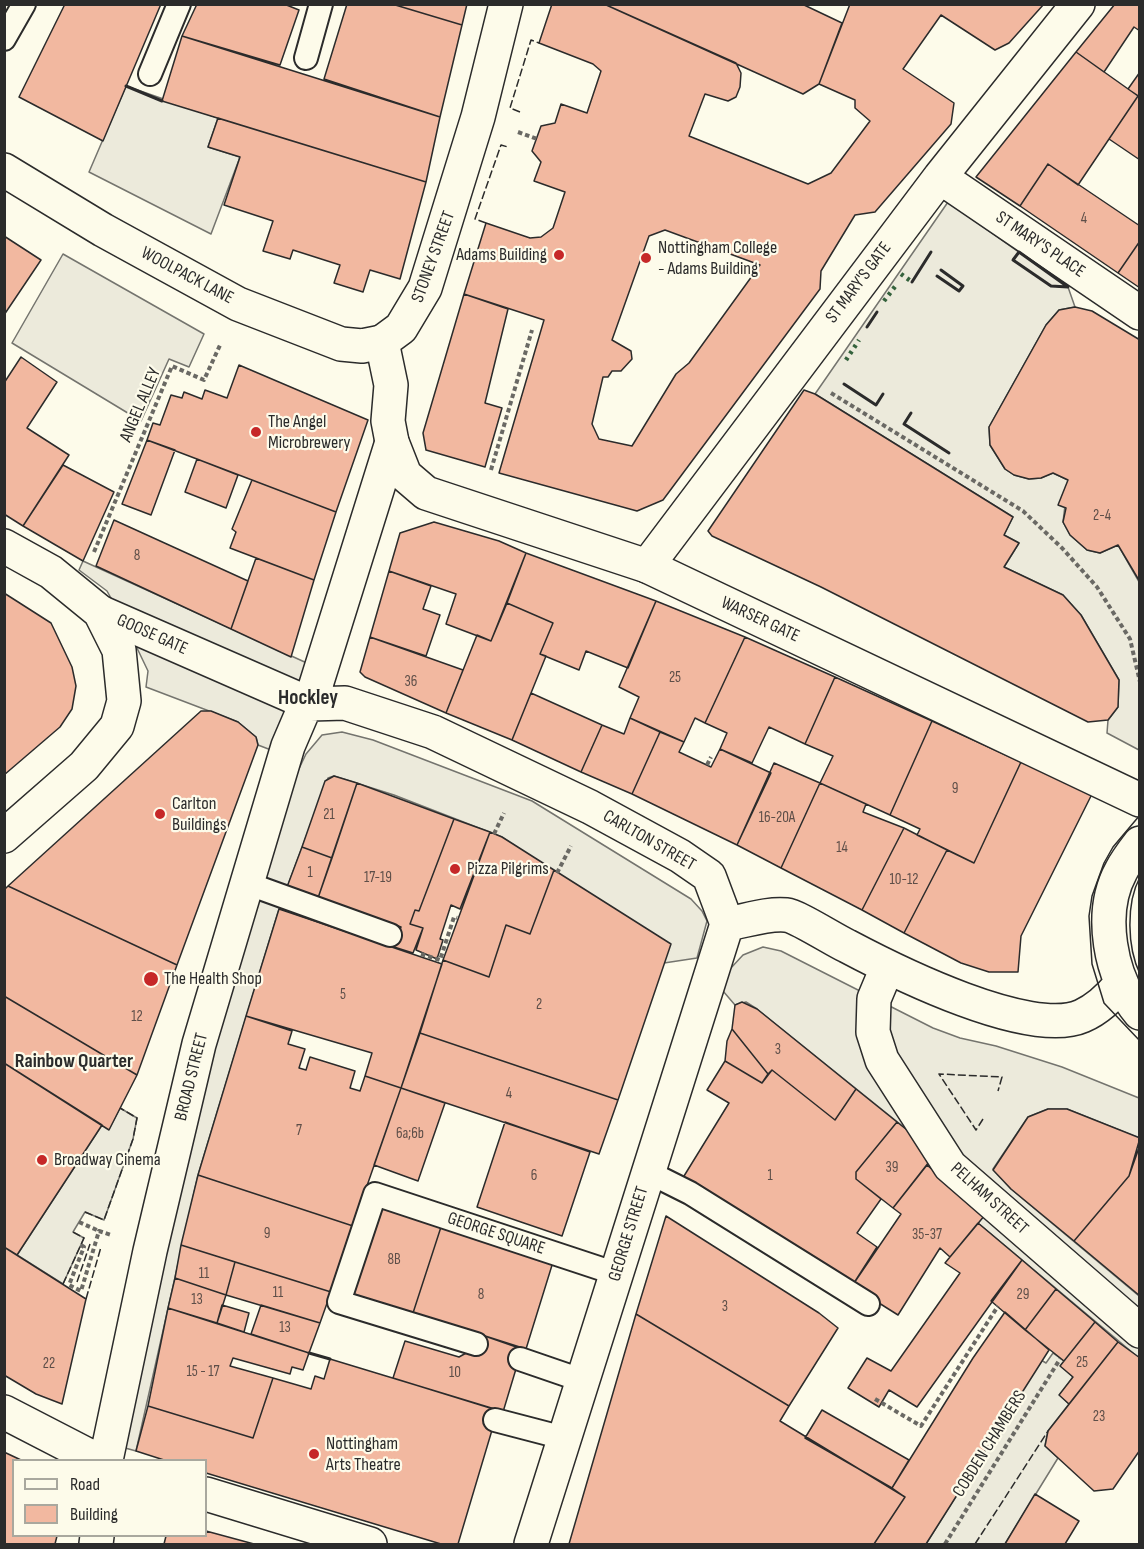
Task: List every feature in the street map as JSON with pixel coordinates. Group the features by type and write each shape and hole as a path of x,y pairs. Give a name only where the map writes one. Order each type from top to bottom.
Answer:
{"street":[{"name":"STONEY STREET","path":"382,342 401,328 425,288 475,128 506,4"},
{"name":"ST MARY'S GATE","path":"647,566 667,544 794,368 940,177 1078,4"},
{"name":"WOOLPACK LANE","path":"4,170 112,235 238,304 341,344 362,346 382,342"},
{"name":"ST MARY'S PLACE","path":"940,177 1140,313"},
{"path":"310,704 392,442 388,421 391,385 382,342"},
{"name":"WARSER GATE","path":"392,442 405,475 426,493 647,566 1140,800"},
{"name":"GOOSE GATE","path":"4,546 51,572 100,612 310,704"},
{"path":"4,836 84,766 117,726 124,700 119,650 100,612"},
{"name":"CARLTON STREET","path":"310,704 345,703 433,732 590,807 680,856 709,876 728,924"},
{"name":"BROAD STREET","path":"106,1459 150,1251 199,1044 288,746 303,711 310,704"},
{"path":"1140,843 1120,872 1109,905 1111,944 1120,985 1140,1013"},
{"path":"728,924 787,915 887,968 998,1012 1040,1020 1066,1021 1082,1017 1104,1003 1120,985"},
{"name":"GEORGE STREET","path":"531,1545 728,924"},
{"name":"PELHAM STREET","path":"887,968 874,999 873,1032 882,1060 950,1166 1140,1331"},
{"path":"4,1412 94,1459"},
{"path":"207,1494 351,1542"}],"lane":[{"path":"4,39 24,4"},
{"path":"150,74 179,4"},
{"path":"306,58 321,4"},
{"path":"246,883 390,935"},
{"path":"648,1172 690,1193 868,1304"},
{"name":"GEORGE SQUARE","path":"476,1344 339,1302 375,1194 617,1274"},
{"path":"520,1359 584,1381"},
{"path":"495,1420 564,1438"}],"path":[{"path":"509,128 537,139"},
{"name":"ANGEL ALLEY","path":"93,554 172,366 204,380 238,304"},
{"path":"476,510 491,470 532,330"},
{"path":"794,368 821,387 1023,511 1062,548 1097,587 1130,639 1140,682"},
{"path":"707,765 711,757"},
{"path":"418,952 440,960 454,917 457,918"},
{"path":"79,1222 150,1251"},
{"path":"81,1245 84,1247 69,1285 81,1291 99,1231"},
{"path":"875,1399 921,1426 998,1306"},
{"name":"COBDEN CHAMBERS","path":"945,1545 1060,1359"}],"shaded area":[{"path":"126,86 218,118 208,147 240,157 211,234 89,172"},
{"path":"948,202 1068,287 1075,307 1059,310 1046,325 989,427 990,445 1005,469 1014,475 1029,479 1041,478 1053,473 1068,480 1063,522 1070,535 1087,550 1100,553 1118,545 1139,582 1139,750 1107,733 1108,720 1118,707 1119,680 1081,615 1063,595 1004,567 1019,543 1004,535 1013,517 815,394"},
{"path":"63,254 204,334 189,367 169,359 141,421 12,343"},
{"path":"83,561 309,664 271,750 258,745 256,737 238,722 146,687 148,671 125,623 107,591 79,570"},
{"path":"342,732 373,740 532,801 691,899 702,911 707,921 697,958 664,963 547,867 502,837 394,795 334,776 328,778 279,909 198,1175 136,1451 118,1446 190,1128 296,775 306,754 322,735"},
{"path":"763,947 781,951 933,1028 1062,1067 1139,1098 1139,1138 1067,1109 1048,1109 1028,1117 993,1169 1011,1189 1139,1296 1139,1358 978,1223 985,1214 927,1165 936,1153 757,1009 746,1002 735,1005 723,991 730,969 743,955"},
{"path":"120,1108 137,1118 133,1139 104,1220 85,1212 73,1232 84,1238 63,1284 17,1255 102,1125 109,1129"},
{"path":"1053,1353 1064,1361 1061,1366 1073,1377 1060,1395 1069,1404 1048,1431 1045,1446 1058,1458 1005,1544 926,1544 1041,1360 1046,1363"}],"building":[{"path":"65,4 161,4 103,141 19,97"},
{"path":"197,4 284,4 299,10 280,65 182,36"},
{"path":"347,4 392,4 462,25 440,117 324,79"},
{"path":"392,4 467,4 462,25"},
{"name":"Nottingham College - Adams Building","path":"552,4 604,4 736,63 741,73 740,87 736,97 728,101 705,94 689,136 808,184 831,173 870,121 855,108 855,100 819,84 850,4 1044,4 1009,43 995,50 941,15 903,69 954,103 951,124 875,212 855,215 821,271 820,289 663,500 637,511 499,473 544,320 464,294 486,223 530,238 541,237 553,228 565,192 534,181 541,162 532,151 541,126 555,123 561,104 587,113 601,71 593,64 539,43","holes":["665,230 760,265 689,363 676,374 632,446 599,439 592,424 603,377 608,377 612,371 621,371 632,359 631,351 612,340 649,236"]},
{"path":"604,4 802,4 842,23 819,84 803,94"},
{"path":"1115,4 1140,4 1140,31 1134,27 1104,72 1076,52"},
{"path":"182,36 440,117 426,182 162,101"},
{"path":"1076,52 1138,96 1078,185 1048,164 1020,206 976,177"},
{"path":"1140,72 1140,97 1128,89"},
{"path":"1138,96 1140,97 1140,160 1109,139"},
{"path":"218,118 426,182 400,279 370,270 363,292 334,283 340,265 293,250 290,259 263,251 273,221 224,205 240,157 208,147"},
{"path":"1048,164 1140,226 1140,241 1118,273 1020,206"},
{"path":"4,236 41,260 4,315"},
{"path":"1140,241 1140,288 1118,273"},
{"path":"464,294 508,309 485,403 502,408 485,467 426,450 423,433"},
{"path":"1075,307 1092,311 1140,340 1140,582 1118,545 1100,553 1087,550 1070,535 1063,522 1066,508 1058,505 1068,480 1053,473 1041,478 1029,479 1014,475 1005,469 990,445 989,427 1046,325 1059,310"},
{"path":"21,357 57,382 27,428 69,455 23,526 4,514 4,383"},
{"name":"The Angel Microbrewery","path":"239,365 368,420 336,512 147,440 153,423 160,425 171,395 182,398 184,392 202,399 205,390 227,398"},
{"path":"804,390 815,394 1013,517 1004,535 1019,543 1004,567 1063,595 1081,615 1119,680 1118,707 1108,720 1088,722 821,587 712,536 708,531"},
{"path":"147,440 175,450 151,515 122,504"},
{"path":"197,459 238,475 226,508 185,492"},
{"path":"63,465 114,492 83,561 23,526"},
{"path":"252,480 336,512 314,580 230,548 236,532 232,529"},
{"path":"114,520 248,581 231,629 96,566"},
{"path":"434,522 499,541 526,553 491,641 446,624 456,594 389,571 400,533"},
{"path":"526,553 656,601 628,668 586,651 579,670 540,654 553,623 507,603"},
{"path":"256,558 314,580 291,657 231,629"},
{"path":"389,571 431,586 423,609 440,615 426,656 370,637"},
{"path":"4,593 51,623 72,667 76,686 72,709 60,727 4,775"},
{"path":"656,601 745,637 705,723 695,718 684,742 630,718 639,697 619,687"},
{"path":"507,603 553,623 540,654 546,656 512,740 446,713 477,635 491,641"},
{"path":"370,637 463,670 446,713 365,677 360,672"},
{"path":"745,637 835,677 805,744 769,727 752,763 720,749 727,733 705,723"},
{"path":"835,677 932,721 890,815 820,783 833,756 805,744"},
{"path":"531,693 602,725 581,772 512,740"},
{"name":"Carlton Buildings","path":"201,711 211,711 238,722 256,737 258,745 177,965 8,886"},
{"path":"630,718 660,732 632,794 581,772 602,725 624,734"},
{"path":"932,721 1021,762 974,863 917,835 920,829 890,815"},
{"path":"660,732 684,742 679,752 711,767 720,749 771,773 737,845 632,794"},
{"path":"1021,762 1092,794 1021,936 1018,972 989,972 961,963 904,933 947,850 974,863"},
{"path":"774,763 820,783 781,868 737,845"},
{"path":"334,776 357,783 332,858 302,847 325,781"},
{"path":"357,783 454,819 419,911 415,910 410,924 423,928 413,953 394,947 401,927 318,898"},
{"path":"820,783 866,804 863,812 904,828 862,910 781,868"},
{"name":"Pizza Pilgrims","path":"454,819 490,832 460,909 451,905 440,939 443,940 437,959 416,950 423,928 410,924 415,910 419,911"},
{"path":"904,828 947,850 904,933 862,910"},
{"path":"490,832 502,837 554,870 530,934 506,925 489,977 443,960"},
{"path":"302,847 332,858 318,898 287,887"},
{"path":"554,870 671,944 618,1100 420,1033 443,960 489,977 506,925 530,934"},
{"path":"8,886 177,965 137,1075 4,996 4,890"},
{"path":"279,909 442,964 401,1088 365,1076 372,1053 246,1016"},
{"path":"4,996 137,1075 109,1130 4,1063"},
{"path":"742,1002 757,1009 856,1089 835,1120 772,1070 768,1074 732,1029 735,1005"},
{"path":"246,1016 292,1031 288,1044 305,1049 299,1068 306,1070 310,1057 355,1071 350,1088 360,1091 365,1076 401,1088 353,1226 198,1175"},
{"path":"732,1029 768,1074 762,1083 725,1061 727,1041"},
{"path":"420,1033 618,1100 599,1154 401,1088"},
{"path":"725,1061 762,1083 772,1070 835,1120 856,1089 897,1122 856,1172 856,1179 881,1199 857,1233 877,1247 845,1297 676,1189 729,1103 707,1090"},
{"name":"Broadway Cinema","path":"4,1063 102,1125 17,1255 4,1247"},
{"path":"401,1088 445,1103 418,1181 374,1165"},
{"path":"1048,1109 1067,1109 1140,1138 1129,1176 1074,1241 1011,1189 993,1170 1028,1117"},
{"path":"505,1122 590,1152 562,1236 477,1207"},
{"path":"897,1122 936,1153 893,1208 856,1179 856,1172"},
{"path":"1140,1145 1140,1296 1074,1241 1129,1176"},
{"path":"927,1165 985,1215 950,1257 940,1248 898,1315 852,1286 901,1214 893,1208"},
{"path":"198,1175 353,1226 331,1292 181,1245"},
{"path":"375,1206 441,1227 413,1313 347,1293"},
{"path":"666,1216 819,1313 838,1328 789,1406 636,1314"},
{"path":"978,1223 1022,1260 917,1407 889,1390 879,1407 848,1388 867,1358 891,1371 960,1273 945,1263"},
{"path":"441,1227 553,1262 526,1349 413,1313"},
{"path":"181,1245 235,1262 226,1295 175,1278"},
{"path":"4,1247 86,1299 62,1404 36,1394 4,1375"},
{"path":"1022,1260 1056,1289 1025,1330 991,1301"},
{"path":"235,1262 331,1292 320,1323 226,1295"},
{"path":"175,1278 226,1295 217,1323 168,1308"},
{"path":"1056,1289 1095,1322 1064,1361 1025,1330"},
{"path":"222,1305 249,1313 244,1332 217,1323"},
{"path":"261,1305 320,1323 309,1353 251,1334"},
{"path":"168,1308 309,1353 303,1370 292,1367 290,1374 233,1358 230,1366 273,1378 253,1438 148,1406"},
{"path":"1005,1312 1049,1350 926,1544 874,1544 905,1497 892,1488 973,1358"},
{"path":"636,1314 789,1406 780,1421 905,1497 874,1544 569,1544"},
{"path":"1095,1322 1118,1342 1069,1404 1059,1395 1073,1377 1060,1366"},
{"path":"479,1334 522,1349 503,1412 393,1378 405,1341 459,1357 468,1352"},
{"path":"1118,1342 1140,1358 1140,1450 1113,1489 1094,1491 1045,1446 1048,1431"},
{"name":"Nottingham Arts Theatre","path":"330,1359 498,1410 458,1544 441,1544 207,1473 207,1459 161,1459 136,1451 148,1406 253,1438 273,1378 311,1389 315,1376 324,1379"},
{"path":"822,1410 909,1460 892,1488 805,1438"},
{"path":"4,1452 19,1459 12,1459 12,1537 57,1537 55,1544 4,1544"},
{"path":"1035,1494 1079,1521 1065,1544 1005,1544"},
{"path":"207,1531 254,1544 164,1544 166,1537 207,1537"}],"tram line":[{"path":"1140,815 1113,847 1104,863 1092,896 1089,916 1092,964 1104,1003 1140,1041"},
{"path":"1140,877 1130,912 1133,951 1140,974"}],"hedge":[{"path":"901,274 912,282"},
{"path":"884,301 897,284"},
{"path":"846,360 859,340"}],"fence":[{"path":"520,112 510,108 531,40 539,43"},
{"path":"486,223 475,219 501,145 508,147"},
{"path":"983,1119 976,1130 939,1074 1002,1077 998,1091"},
{"path":"85,1212 104,1220 133,1139 137,1118 120,1108"},
{"path":"63,1284 84,1238 73,1232"},
{"path":"77,1282 90,1244"},
{"path":"86,1299 101,1247"},
{"path":"975,1544 1048,1431"}],"wall":[{"path":"126,86 162,101"},
{"path":"912,282 931,252"},
{"path":"1019,252 1068,287 1051,286 1013,260 1019,252"},
{"path":"937,276 959,291 963,286 941,270"},
{"path":"867,327 877,312"},
{"path":"844,384 876,405 883,394"},
{"path":"911,413 904,424 949,453"},
{"path":"309,1353 330,1359"}],"place":[{"name":"Adams Building","path":"559,255"},
{"name":"Nottingham College - Adams Building","path":"646,258"},
{"name":"The Angel Microbrewery","path":"256,432"},
{"name":"Carlton Buildings","path":"160,814"},
{"name":"Pizza Pilgrims","path":"455,869"},
{"name":"The Health Shop","path":"151,979"},
{"name":"Broadway Cinema","path":"42,1160"},
{"name":"Nottingham Arts Theatre","path":"314,1454"}],"district":[{"name":"Hockley","path":"308,699"},
{"name":"Rainbow Quarter","path":"74,1062"}]}
